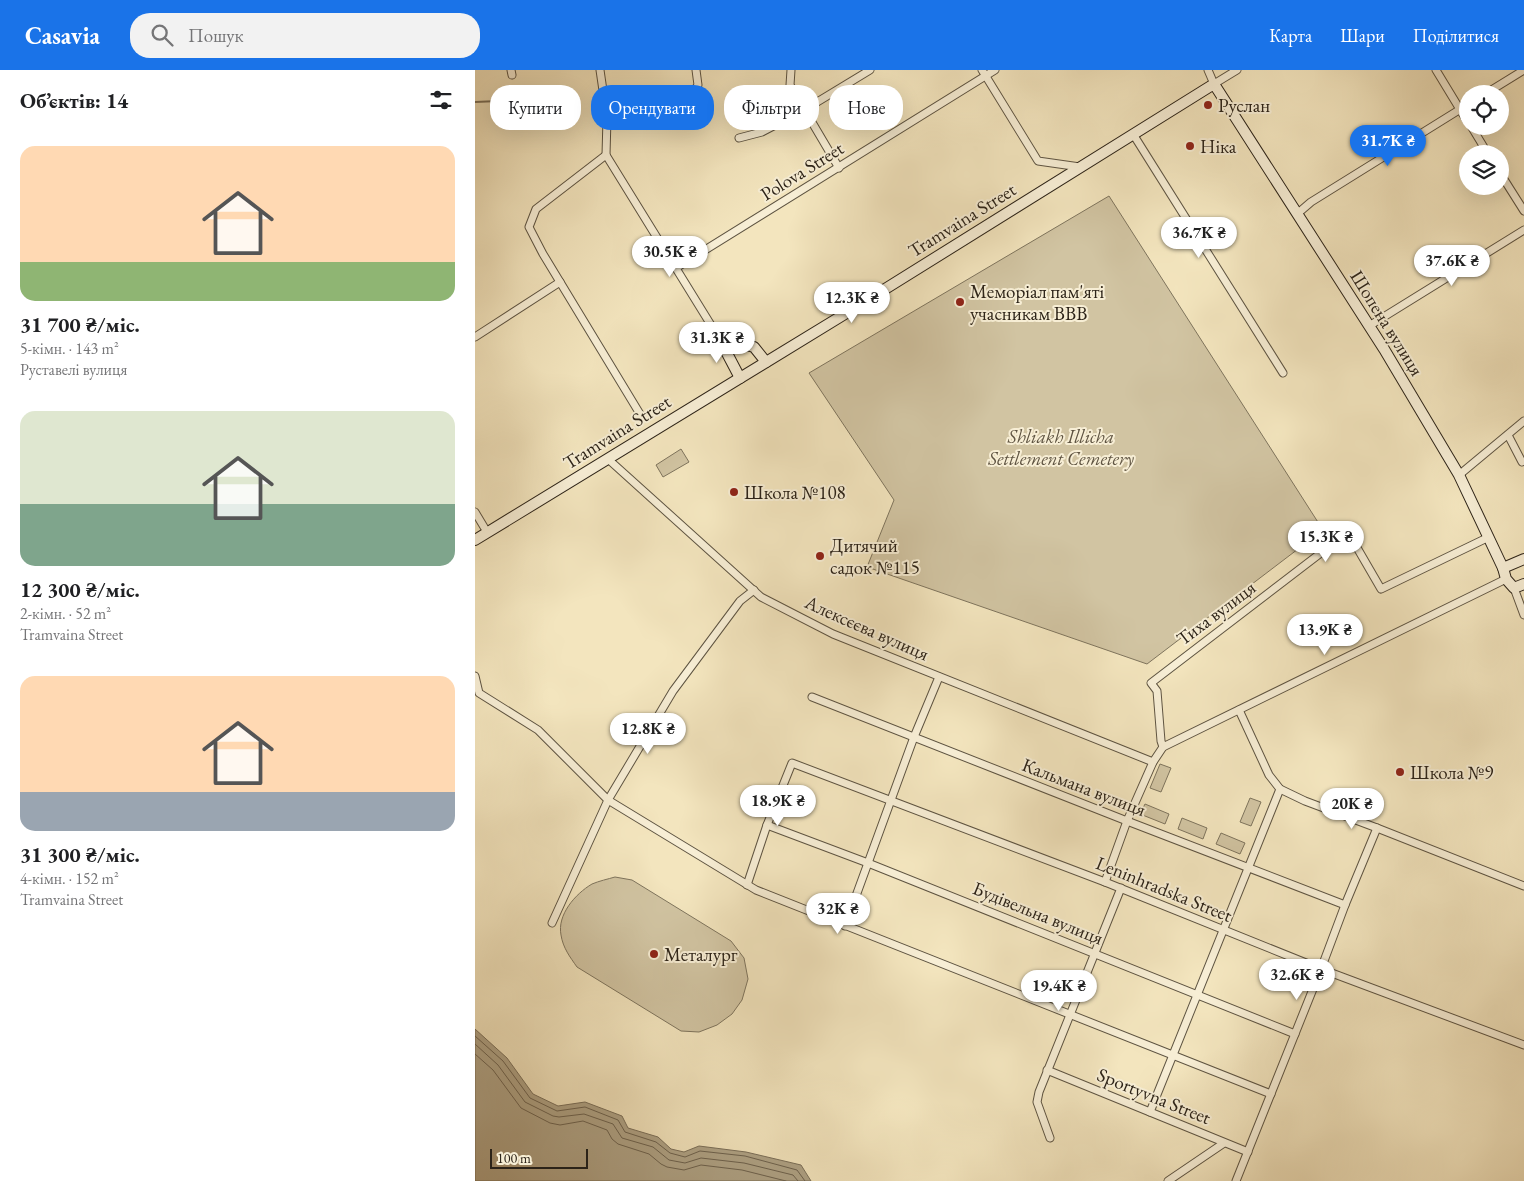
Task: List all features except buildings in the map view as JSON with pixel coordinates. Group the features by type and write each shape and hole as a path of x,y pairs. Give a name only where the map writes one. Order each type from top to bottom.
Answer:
{"street":[{"path":"599,70 602,85"},
{"path":"696,70 698,85"},
{"path":"790,85 791,70"},
{"path":"819,101 870,70"},
{"name":"Polova Street","path":"676,268 839,168 984,73 995,70"},
{"path":"1208,70 1214,84"},
{"name":"Tramvaina Street","path":"475,540 1237,70"},
{"path":"1436,70 1459,108"},
{"path":"1500,85 1524,70"},
{"path":"984,73 1038,161 1080,167"},
{"name":"Шопена вулиця","path":"1214,84 1369,326 1459,475 1503,568 1506,580"},
{"path":"1297,214 1311,202 1459,111"},
{"path":"607,130 606,155 719,338 740,378"},
{"path":"739,138 767,130"},
{"path":"816,130 839,168"},
{"path":"1133,134 1283,373"},
{"path":"606,155 536,209 529,227 543,254 640,414"},
{"path":"1509,187 1524,211"},
{"path":"1369,326 1524,230"},
{"path":"475,337 561,282"},
{"path":"719,338 754,348 766,362"},
{"path":"1459,475 1524,421"},
{"path":"1507,435 1522,462"},
{"name":"Алексєєва вулиця","path":"608,458 761,596 833,634 1153,762"},
{"path":"475,512 487,532"},
{"name":"Тиха вулиця","path":"1161,749 1157,691 1151,683 1343,536 1348,536 1352,539 1381,588 1489,537"},
{"path":"1503,568 1524,559"},
{"path":"1105,882 1127,821 1153,762 1161,749 1506,580 1514,588 1524,614"},
{"path":"1514,588 1524,584"},
{"path":"552,923 608,800 673,692 740,601 754,590"},
{"path":"475,676 479,693 538,730 608,800 756,890 1271,1094"},
{"path":"845,926 914,737 939,677"},
{"name":"Кальмана вулиця","path":"812,697 1345,905"},
{"path":"1239,710 1269,775 1280,789 1305,801 1524,886"},
{"name":"Leninhradska Street","path":"767,825 792,764 1121,888 1321,969 1524,1045"},
{"path":"1150,1112 1280,789"},
{"path":"747,884 767,825"},
{"name":"Будівельна вулиця","path":"767,825 1197,993 1295,1034"},
{"path":"1236,1181 1377,828"},
{"path":"1050,1138 1037,1102 1039,1092 1121,888"},
{"name":"Sportyvna Street","path":"1047,1070 1248,1152"},
{"path":"1168,1181 1224,1143"}],"green space":[{"name":"Shliakh Illicha Settlement Cemetery","path":"1109,196 1323,530 1147,664 867,567 894,500 809,373"},
{"path":"681,449 689,462 663,477 656,465"},
{"path":"1160,764 1171,768 1161,792 1150,788"},
{"path":"1250,798 1261,802 1251,826 1240,822"},
{"path":"1145,804 1169,814 1165,824 1140,814"},
{"path":"1182,818 1207,828 1203,839 1178,829"},
{"path":"1221,833 1245,843 1240,854 1216,844"},
{"name":"Металург","path":"615,877 632,880 731,941 744,958 748,979 742,1000 732,1014 717,1025 699,1032 681,1031 577,967 563,944 560,927 562,920 569,906 579,893 592,884"}],"water":[{"path":"475,1029 507,1058 533,1094 558,1106 585,1102 622,1116 628,1128 658,1137 671,1149 684,1152 699,1146 746,1152 801,1165 811,1181 475,1181"}],"waterway":[{"path":"475,102 490,101"}],"place":[{"name":"Руслан","path":"1208,105"},
{"name":"Ніка","path":"1190,146"},
{"name":"Меморіал пам'яті учасникам ВВВ","path":"960,302"},
{"name":"Школа №108","path":"734,492"},
{"name":"Дитячий садок №115","path":"820,556"},
{"name":"Школа №9","path":"1400,772"},
{"name":"Металург","path":"654,954"}]}
